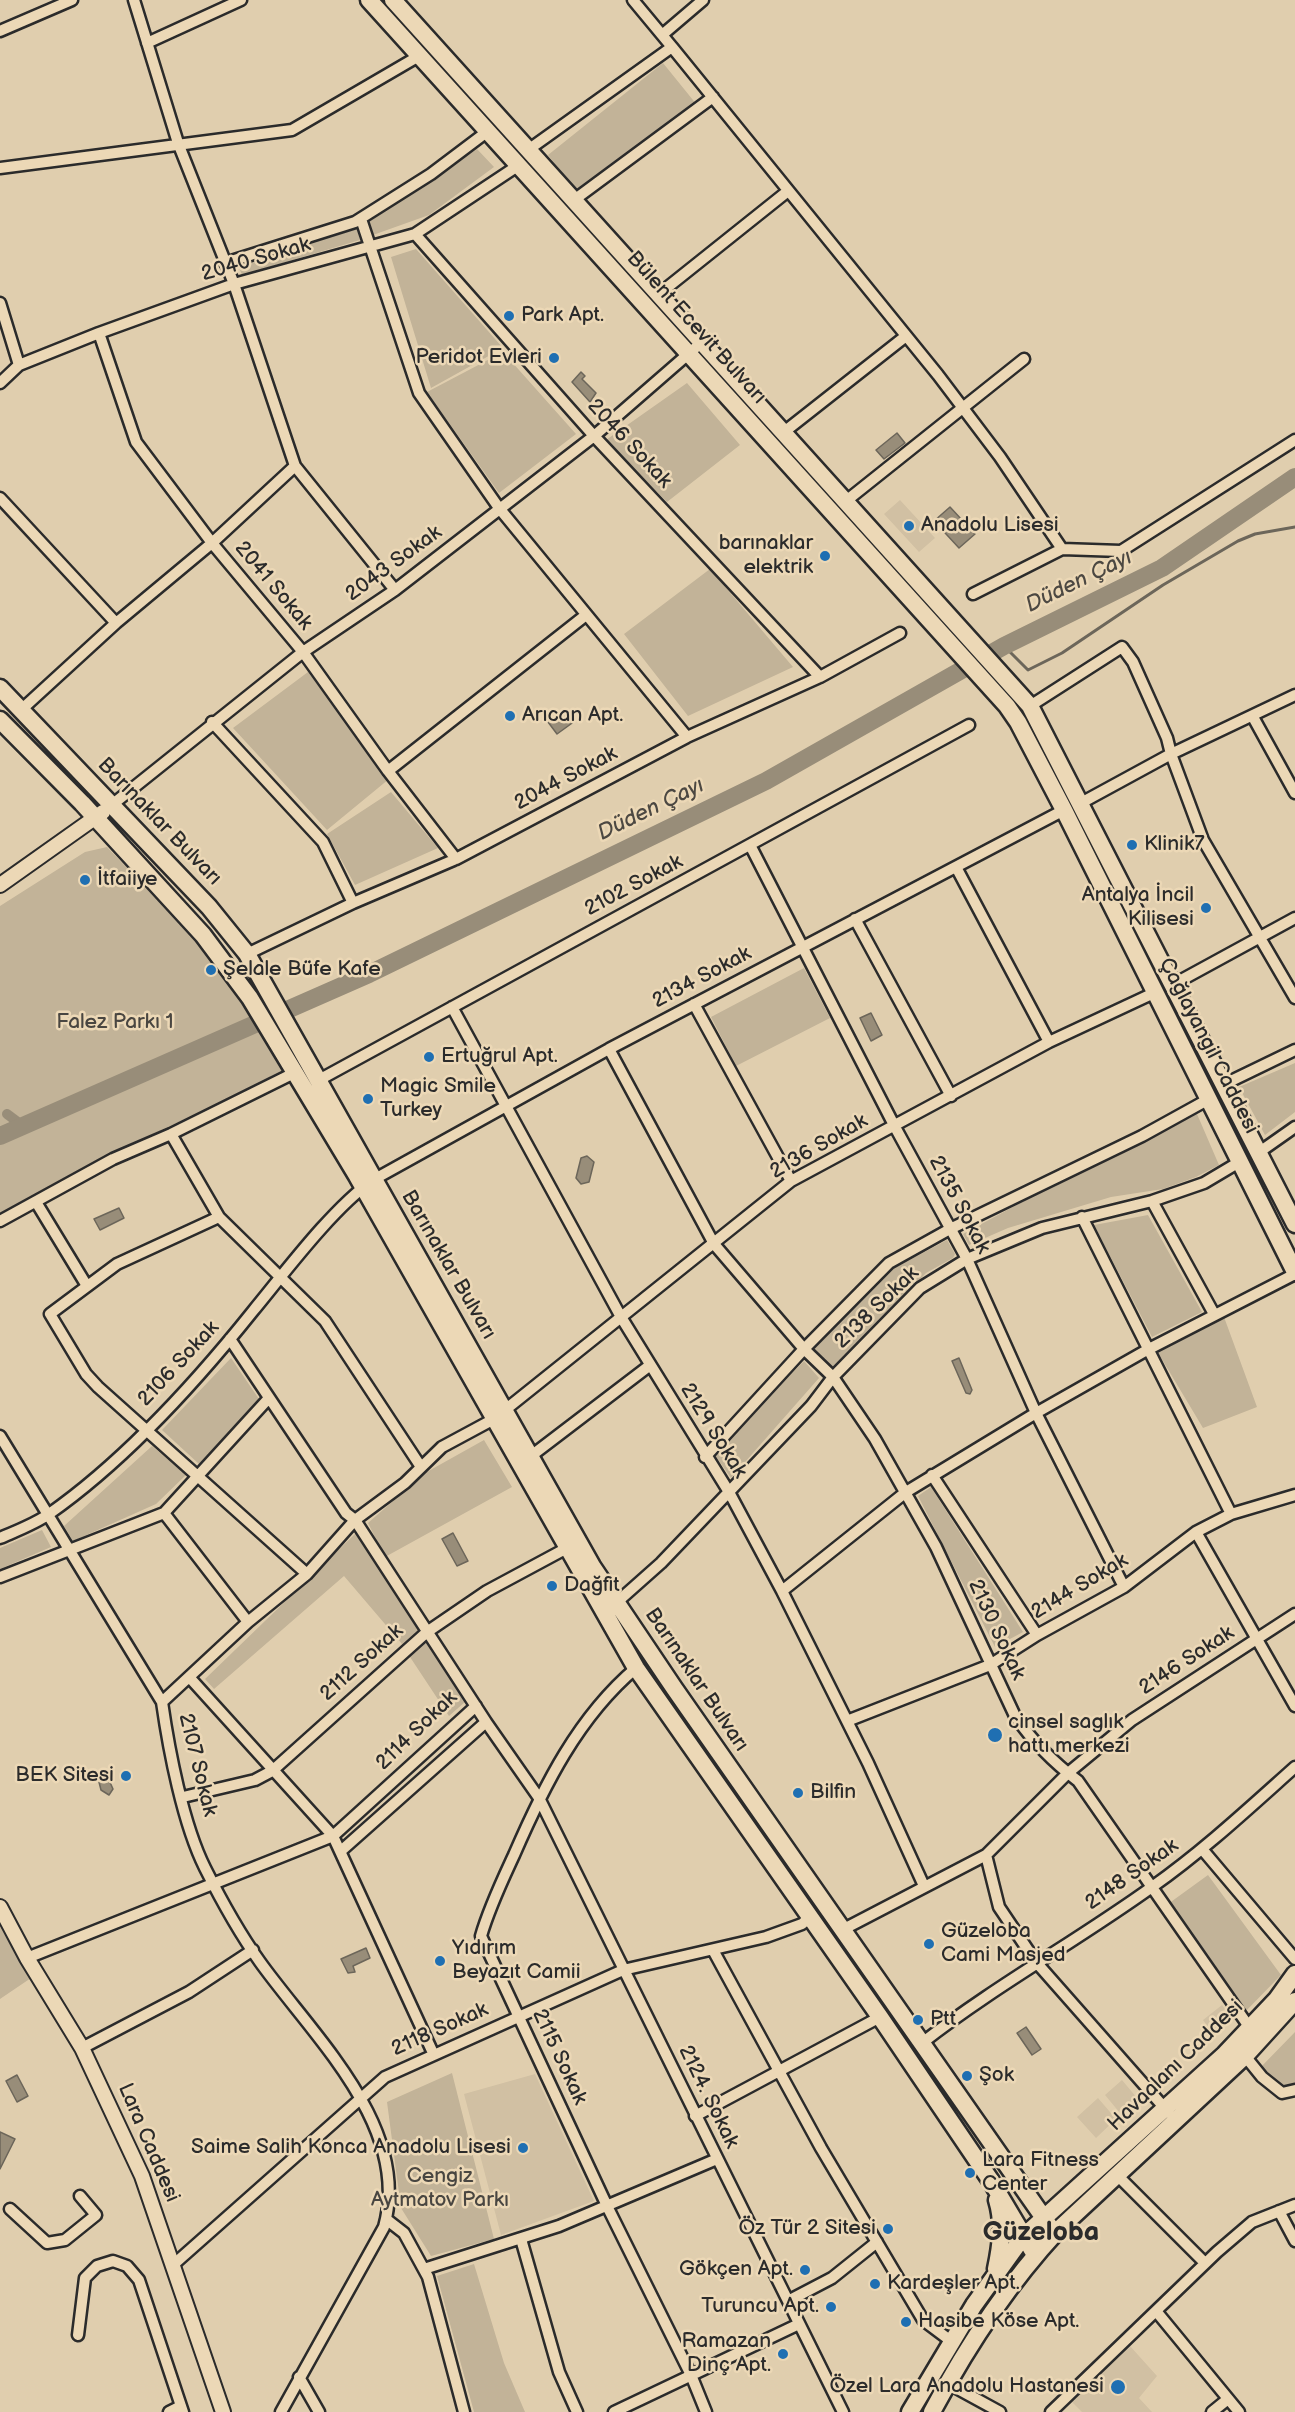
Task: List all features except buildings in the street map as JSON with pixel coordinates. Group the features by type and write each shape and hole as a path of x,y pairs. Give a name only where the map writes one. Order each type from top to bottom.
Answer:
{"main road":[{"name":"Bülent Ecevit Bulvarı","path":"369,0 989,686"},
{"name":"Bülent Ecevit Bulvarı","path":"396,1 528,150 1006,677"},
{"name":"Çağlayangil Caddesi","path":"1006,677 1030,706 1295,1224"},
{"name":"Çağlayangil Caddesi","path":"989,686 1018,722 1064,810 1295,1273"},
{"name":"Barınaklar Bulvarı","path":"0,688 21,710 203,935 262,1002"},
{"name":"Barınaklar Bulvarı","path":"0,720 209,907 247,954 262,1002"},
{"path":"262,1002 281,1035 294,1072 368,1184"},
{"name":"Barınaklar Bulvarı","path":"281,1035 317,1081 368,1184 500,1414 567,1548 636,1668 880,2017 991,2181 1035,2255"},
{"name":"Barınaklar Bulvarı","path":"500,1414 531,1456 616,1603 1055,2234"},
{"name":"Havaalanı Caddesi","path":"910,2412 994,2273 1023,2237 1245,2056 1255,2035 1295,1974"},
{"name":"Havaalanı Caddesi","path":"932,2412 947,2383 995,2306 1035,2255 1118,2176 1172,2115 1255,2035 1295,2001"},
{"path":"991,2181 1001,2223 1001,2243 994,2273"},
{"path":"1026,2193 1049,2204 1070,2198"}],"street":[{"path":"0,31 53,4 72,0"},
{"path":"134,0 178,143 234,284 295,466 395,590"},
{"path":"147,42 241,0"},
{"path":"633,0 962,407 1000,456 1062,549"},
{"path":"662,35 703,0"},
{"path":"528,150 672,47"},
{"path":"0,168 178,143 292,130 419,56"},
{"path":"574,200 713,97"},
{"path":"225,263 321,235 361,219 431,174 488,131"},
{"name":"2040 Sokak","path":"0,383 19,365 234,284 415,234 519,165"},
{"path":"659,294 788,191"},
{"path":"361,219 419,393 499,508 687,737"},
{"name":"2046 Sokak","path":"415,234 594,436 820,677"},
{"path":"0,303 19,365"},
{"path":"99,333 136,442 212,543 295,466"},
{"path":"784,432 906,336"},
{"name":"2043 Sokak","path":"103,811 212,722 303,652 395,590 594,436 702,342"},
{"path":"846,501 1024,359"},
{"path":"973,594 1062,549 1121,551 1295,440"},
{"path":"0,498 116,623"},
{"name":"2041 Sokak","path":"21,710 116,623 212,543 303,652 388,771 456,859"},
{"path":"388,771 586,615"},
{"name":"2044 Sokak","path":"247,954 353,903 456,859 687,737 820,677 900,633"},
{"path":"1030,706 1122,647 1133,662 1167,738 1203,840 1295,998"},
{"path":"1081,803 1171,754 1253,717 1295,695"},
{"path":"1253,717 1295,793"},
{"path":"212,722 323,842 353,903"},
{"name":"2102 Sokak","path":"317,1081 969,725"},
{"name":"2134 Sokak","path":"368,1184 609,1049 1064,810"},
{"path":"0,885 103,811"},
{"name":"2135 Sokak","path":"750,845 895,1127 967,1260 1036,1413 1124,1587"},
{"path":"956,867 1049,1042"},
{"path":"1174,984 1295,918"},
{"path":"855,919 951,1096"},
{"name":"2136 Sokak","path":"162,1702 248,1622 307,1574 356,1520 442,1447 500,1414 791,1181 1049,1042 1156,992"},
{"path":"694,1004 791,1181"},
{"name":"2129 Sokak","path":"452,1007 621,1317 705,1457 729,1492 847,1721 924,1886"},
{"name":"2130 Sokak","path":"609,1049 714,1244 804,1349 833,1377 875,1439 906,1492 958,1593 1015,1716 1030,1739 1078,1781 1255,2035"},
{"path":"1233,1080 1295,1050"},
{"path":"0,1221 113,1159 171,1134 294,1072"},
{"path":"705,1457 804,1349 889,1263 950,1229 1142,1136 1209,1099"},
{"path":"1258,1153 1295,1127"},
{"path":"171,1134 219,1217 325,1321 421,1467"},
{"name":"2138 Sokak","path":"616,1603 661,1563 811,1406 833,1377 920,1288 967,1260 1042,1228 1152,1201 1204,1183 1241,1161"},
{"name":"2106 Sokak","path":"0,1538 48,1515 146,1429 230,1340 280,1278 368,1184"},
{"path":"1152,1201 1214,1314"},
{"path":"36,1202 87,1286"},
{"path":"219,1217 117,1264 50,1314 86,1374 307,1574"},
{"path":"1082,1217 1231,1514"},
{"path":"782,1592 906,1492 932,1475 1147,1350 1295,1273"},
{"name":"2114 Sokak","path":"27,1958 333,1836 476,1706 356,1520 346,1513 230,1340"},
{"path":"531,1456 650,1366"},
{"path":"0,1577 70,1548 164,1514 269,1398"},
{"name":"2107 Sokak","path":"0,1436 162,1702 169,1749 204,1866 253,1950 362,2098 383,2147 388,2183 386,2219"},
{"path":"932,1475 1036,1635"},
{"name":"2144 Sokak","path":"847,1721 990,1665 1036,1635 1124,1587 1196,1532 1231,1514 1295,1495"},
{"path":"164,1514 248,1622"},
{"path":"1196,1532 1295,1706"},
{"name":"2112 Sokak","path":"183,1797 255,1780 272,1771 427,1632 487,1592 567,1548"},
{"name":"2146 Sokak","path":"843,1930 986,1855 1068,1773 1132,1720 1295,1614"},
{"name":"2115 Sokak","path":"636,1668 606,1694 564,1754 539,1798 486,1919 481,1936 608,2208 691,2374 706,2412"},
{"path":"190,1678 333,1836 342,1850 433,2053"},
{"name":"2124. Sokak","path":"476,1706 539,1798 843,2412"},
{"path":"342,1850 486,1722"},
{"name":"2148 Sokak","path":"922,2043 1036,1962 1151,1888 1202,1850 1295,1767"},
{"path":"1202,1850 1295,1959"},
{"path":"986,1855 999,1907 1036,1962 1172,2115"},
{"name":"Lara Caddesi","path":"0,1907 27,1958 82,2048 142,2176 223,2412"},
{"name":"2118 Sokak","path":"173,2265 385,2077 433,2053 624,1970 775,1934 802,1924 811,1916"},
{"path":"82,2048 189,1992 253,1950"},
{"path":"713,1950 779,2071 923,2320 951,2341"},
{"path":"695,2116 880,2017"},
{"path":"1245,2056 1262,2077 1282,2093 1295,2090"},
{"path":"424,2269 521,2239 608,2208 717,2159"},
{"path":"1118,2176 1205,2264"},
{"path":"10,2209 47,2243 65,2240 96,2215 80,2196"},
{"path":"1051,2412 1252,2222 1295,2205"},
{"path":"1279,2211 1295,2241"},
{"path":"280,2412 386,2219 404,2233 424,2269 464,2412"},
{"path":"521,2239 559,2372 577,2412"},
{"path":"788,2301 832,2278 877,2242"},
{"path":"78,2335 85,2278 98,2266 113,2261 127,2266 139,2280 182,2409 169,2412"},
{"path":"1156,2311 1239,2412"},
{"path":"614,2412 798,2324"},
{"path":"300,2377 319,2412"},
{"path":"947,2383 1000,2412"},
{"path":"1212,2412 1228,2399"}],"shaded area":[{"path":"581,372 585,376 582,379 596,393 590,402 572,382"},
{"path":"897,433 905,443 884,459 876,450"},
{"name":"Anadolu Lisesi","path":"900,500 935,538 919,552 884,514"},
{"path":"950,507 975,534 959,548 934,521"},
{"path":"566,709 575,721 557,734 548,722"},
{"path":"871,1013 882,1035 871,1041 860,1018"},
{"path":"587,1156 594,1162 589,1182 581,1184 576,1178 581,1158"},
{"path":"119,1208 124,1218 100,1230 94,1219"},
{"path":"959,1358 972,1390 970,1394 966,1393 952,1361"},
{"path":"453,1533 468,1561 457,1566 442,1539"},
{"path":"101,1770 105,1771 113,1789 109,1795 101,1790 97,1774"},
{"path":"366,1948 370,1958 353,1966 355,1972 348,1973 341,1959"},
{"path":"1222,2005 1233,2020 1214,2035 1203,2020"},
{"path":"1026,2027 1041,2049 1032,2055 1017,2033"},
{"name":"Saime Salih Konca Anadolu Lisesi","path":"535,2074 594,2201 501,2235 464,2094"},
{"path":"17,2075 28,2096 17,2102 6,2081"},
{"path":"1122,2080 1137,2098 1120,2113 1105,2095"},
{"path":"1098,2098 1116,2119 1096,2138 1077,2117"},
{"path":"0,2132 15,2139 0,2169"},
{"name":"Özel Lara Anadolu Hastanesi","path":"1130,2346 1157,2376 1139,2398 1152,2412 1082,2412 1072,2402"}],"green space":[{"path":"663,63 697,105 577,192 548,155"},
{"path":"477,149 494,167 429,215 373,235 369,220"},
{"path":"357,229 360,240 242,275 238,265"},
{"path":"416,249 503,348 431,388 391,257"},
{"path":"503,352 576,434 499,493 427,392"},
{"path":"687,383 740,445 667,502 606,440"},
{"path":"710,569 793,667 688,716 624,634"},
{"path":"308,672 389,779 327,830 233,728"},
{"path":"391,792 438,848 355,885 327,834"},
{"name":"Falez Parkı 1","path":"107,847 200,944 238,995 284,1073 99,1159 0,1213 0,906 85,852"},
{"path":"804,968 830,1018 736,1066 711,1017"},
{"path":"1295,1063 1295,1112 1265,1135 1239,1087"},
{"path":"1197,1114 1219,1165 1196,1177 1163,1189 1111,1197 1008,1228 969,1245 963,1234 1044,1190"},
{"path":"1148,1215 1202,1312 1152,1337 1094,1225"},
{"path":"947,1240 955,1254 953,1258 926,1273 835,1369 813,1350 891,1270"},
{"path":"1224,1317 1257,1407 1203,1428 1157,1351"},
{"path":"231,1358 261,1402 199,1464 162,1430"},
{"path":"804,1361 819,1378 731,1478 714,1454"},
{"path":"484,1440 512,1487 385,1557 368,1523 425,1473"},
{"path":"152,1446 186,1475 156,1504 73,1541 64,1526"},
{"path":"931,1487 1023,1632 995,1647 918,1496"},
{"path":"42,1530 51,1547 0,1569 0,1548"},
{"path":"356,1533 418,1630 402,1644 344,1576 214,1689 205,1679"},
{"path":"426,1640 465,1702 449,1716 408,1654"},
{"path":"1208,1875 1281,1975 1244,2013 1168,1904"},
{"path":"0,1927 31,1978 0,1999"},
{"path":"1295,2032 1295,2083 1282,2089 1259,2069"},
{"name":"Cengiz Aytmatov Parkı","path":"452,2073 494,2239 431,2256 401,2208 387,2102"},
{"path":"474,2264 504,2363 525,2412 474,2412 437,2276"}],"waterway":[{"name":"Düden Çayı","path":"0,1136 369,974 766,781 1004,646 1162,568 1295,477"},
{"path":"1004,646 1028,670 1062,653 1163,585 1238,541 1255,534 1295,527"},
{"path":"7,1114 23,1126"}],"place":[{"name":"Park Apt.","path":"509,316"},
{"name":"Peridot Evleri","path":"554,358"},
{"name":"Anadolu Lisesi","path":"909,526"},
{"name":"barınaklar elektrik","path":"825,556"},
{"name":"Arıcan Apt.","path":"510,716"},
{"name":"Klinik7","path":"1132,845"},
{"name":"İtfaiiye","path":"85,880"},
{"name":"Antalya İncil Kilisesi","path":"1206,908"},
{"name":"Şelale Büfe Kafe","path":"211,970"},
{"name":"Ertuğrul Apt.","path":"429,1057"},
{"name":"Magic Smile Turkey","path":"368,1099"},
{"name":"Dağfit","path":"552,1586"},
{"name":"cinsel saglık hattı merkezi","path":"995,1735"},
{"name":"BEK Sitesi","path":"126,1776"},
{"name":"Bilfin","path":"798,1793"},
{"name":"Güzeloba Cami Masjed","path":"929,1944"},
{"name":"Yıdırım Beyazıt Camii","path":"440,1961"},
{"name":"Ptt","path":"918,2020"},
{"name":"Şok","path":"967,2076"},
{"name":"Saime Salih Konca Anadolu Lisesi","path":"523,2148"},
{"name":"Lara Fitness Center","path":"970,2173"},
{"name":"Öz Tür 2 Sitesi","path":"888,2229"},
{"name":"Gökçen Apt.","path":"805,2270"},
{"name":"Kardeşler Apt.","path":"875,2284"},
{"name":"Turuncu Apt.","path":"831,2307"},
{"name":"Hasibe Köse Apt.","path":"906,2322"},
{"name":"Ramazan Dinç Apt.","path":"783,2354"},
{"name":"Özel Lara Anadolu Hastanesi","path":"1118,2387"}],"district":[{"name":"Güzeloba","path":"1041,2233"}]}
